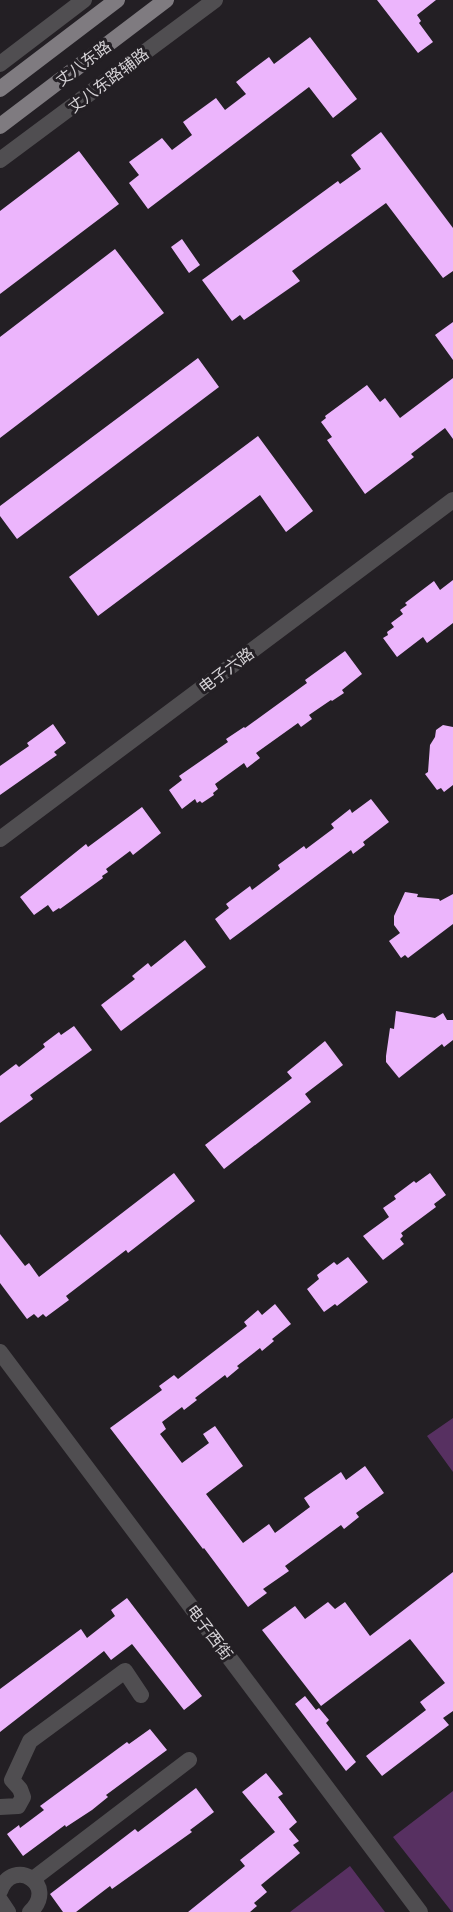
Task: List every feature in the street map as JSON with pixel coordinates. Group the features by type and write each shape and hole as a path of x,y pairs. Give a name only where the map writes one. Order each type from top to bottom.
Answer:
{"main road":[{"name":"丈八东路","path":"0,88 117,0"},
{"name":"丈八东路","path":"0,126 166,0"}],"street":[{"path":"0,64 84,0"},
{"name":"丈八东路辅路","path":"0,160 215,0"},
{"name":"电子六路","path":"0,839 453,500"},
{"name":"电子西街","path":"0,1352 420,1912"},
{"path":"0,1807 18,1806 23,1797 20,1789 12,1780 30,1741 124,1671 141,1695"},
{"path":"33,1879 189,1760"},
{"path":"3,1879 22,1875 33,1879 39,1887 40,1899 37,1906 30,1912"},
{"path":"0,1900 8,1912"}],"shaded area":[{"path":"453,1418 453,1472 427,1436"},
{"path":"453,1791 453,1912 452,1912 393,1837"},
{"path":"350,1866 385,1912 290,1912"}],"building":[{"path":"377,0 436,0 417,15 421,21 419,23 433,42 418,53"},
{"path":"310,37 357,99 333,118 309,87 148,209 129,183 139,175 129,162 162,138 172,150 192,135 183,122 216,98 225,110 246,94 236,82 269,57 274,64"},
{"path":"381,132 453,228 453,271 443,278 386,203 292,271 300,281 244,320 240,315 232,321 202,280 338,181 340,184 361,169 351,155"},
{"path":"79,151 119,204 0,294 0,211"},
{"path":"182,239 200,265 189,273 171,247"},
{"path":"115,249 164,313 0,438 0,337"},
{"path":"453,322 453,360 435,335"},
{"path":"198,358 219,387 17,539 0,516 0,506"},
{"path":"453,378 453,439 445,428 411,454 414,457 365,494 327,440 332,437 321,422 326,418 325,416 367,385 380,402 385,398 400,418"},
{"path":"258,436 313,511 286,532 260,495 98,616 69,577"},
{"path":"453,580 453,623 427,643 423,637 397,657 383,638 394,627 391,623 403,614 400,610 407,605 405,603 434,581 440,590"},
{"path":"345,651 362,674 342,690 344,693 309,715 312,719 301,727 298,723 256,753 260,758 247,768 244,763 215,784 218,789 213,793 214,795 202,803 200,801 197,803 195,799 182,809 169,790 182,780 179,776 228,742 226,739 307,683 305,680"},
{"path":"53,724 66,743 54,752 57,755 0,795 0,766 29,746 27,743"},
{"path":"443,725 453,727 453,785 444,792 441,788 437,790 425,774 428,772 430,745 436,730"},
{"path":"371,799 389,822 363,842 365,845 353,854 351,850 230,940 215,919 229,908 226,904 250,886 252,890 280,869 278,865 304,846 306,849 334,828 331,824 350,809 352,813"},
{"path":"142,807 161,833 133,855 130,851 106,869 108,872 102,876 103,878 60,909 53,912 48,905 34,915 20,897 86,844 88,847"},
{"path":"405,892 418,894 417,897 440,901 453,894 453,924 408,958 405,955 401,958 389,941 400,933 394,925 394,916"},
{"path":"185,940 206,967 121,1031 101,1005 135,979 132,976 148,963 151,967"},
{"path":"396,1011 435,1018 443,1013 447,1020 453,1020 453,1040 444,1047 442,1044 399,1078 386,1062 390,1028 394,1029"},
{"path":"74,1026 92,1050 30,1095 33,1099 0,1123 0,1076 16,1064 19,1067 45,1047 43,1044 59,1032 61,1035"},
{"path":"325,1041 343,1065 305,1094 311,1102 224,1169 205,1145 292,1078 287,1072"},
{"path":"174,1173 195,1201 128,1253 126,1250 66,1296 69,1300 46,1317 43,1314 38,1318 34,1314 27,1319 0,1283 0,1234 25,1266 29,1263 39,1277"},
{"path":"430,1173 446,1195 434,1204 436,1207 401,1233 403,1236 400,1239 404,1244 383,1260 363,1236 389,1217 383,1208 396,1199 394,1196 414,1181 416,1183"},
{"path":"348,1257 368,1282 337,1306 335,1304 324,1312 307,1289 319,1279 317,1275 334,1262 337,1265"},
{"path":"275,1304 291,1324 272,1339 274,1341 262,1351 260,1348 237,1366 239,1368 227,1378 225,1375 195,1398 197,1400 184,1410 182,1407 162,1422 166,1429 160,1434 182,1463 209,1443 203,1434 215,1426 243,1466 206,1494 243,1543 269,1524 275,1533 310,1507 304,1498 341,1472 346,1480 365,1466 384,1493 356,1513 359,1517 344,1529 341,1525 285,1566 289,1571 263,1589 267,1593 248,1607 110,1428 162,1390 159,1386 174,1375 178,1379 247,1326 244,1322 258,1310 262,1315"},
{"path":"453,1572 453,1711 443,1718 449,1725 382,1776 366,1756 426,1710 420,1702 445,1683 410,1639 321,1706 262,1630 295,1606 305,1619 328,1602 335,1609 345,1602 370,1636"},
{"path":"127,1598 202,1696 184,1710 132,1644 111,1660 104,1651 0,1732 0,1689 81,1629 87,1638 115,1616 111,1610"},
{"path":"305,1696 316,1710 319,1708 329,1720 326,1723 356,1762 346,1771 295,1704"},
{"path":"150,1729 167,1750 106,1795 108,1797 92,1810 66,1827 65,1825 23,1856 7,1834 19,1825 20,1828 44,1810 40,1806 127,1742 129,1744"},
{"path":"266,1773 283,1794 278,1797 297,1822 289,1829 299,1841 293,1845 300,1853 261,1885 267,1892 254,1903 257,1906 250,1912 188,1912 245,1866 240,1860 275,1832 242,1792"},
{"path":"196,1788 214,1812 190,1830 192,1832 112,1889 110,1886 76,1912 63,1912 50,1894 135,1829 138,1832"}]}
